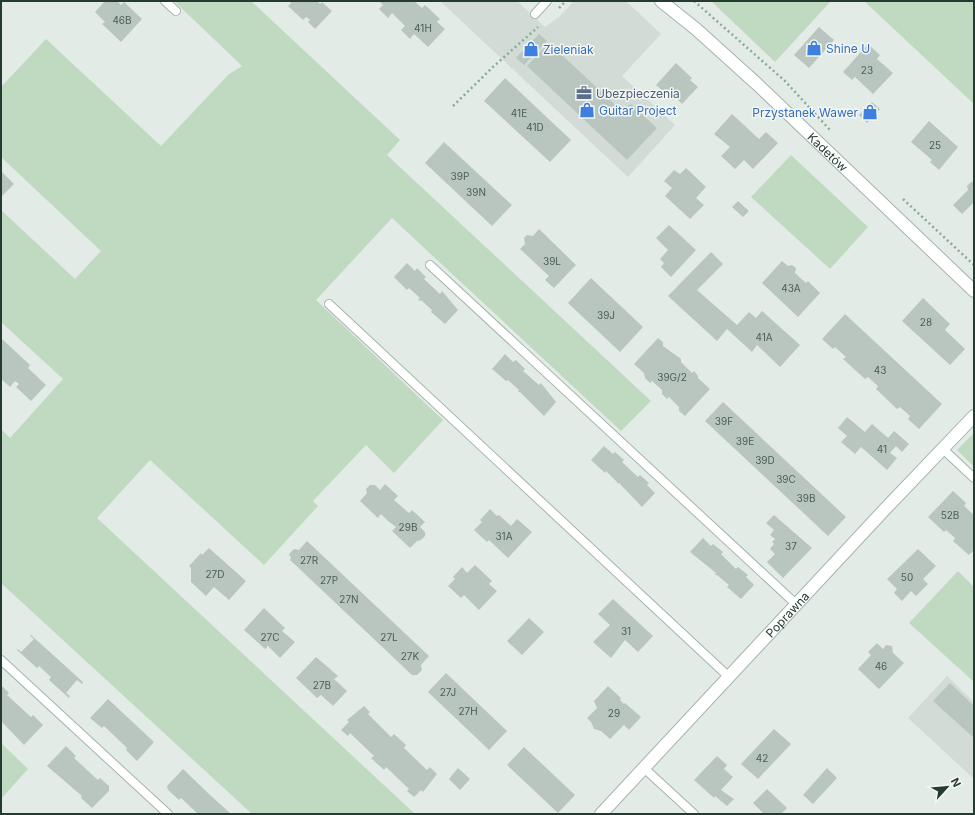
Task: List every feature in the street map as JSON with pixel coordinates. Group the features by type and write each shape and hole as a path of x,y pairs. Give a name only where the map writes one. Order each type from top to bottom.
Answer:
{"street":[{"name":"Kadetów","path":"661,1 696,29 758,85 974,291"},
{"name":"Poprawna","path":"601,814 974,416"}],"lane":[{"path":"165,1 176,11"},
{"path":"535,14 547,1"},
{"path":"430,265 797,605"},
{"path":"330,304 729,677"},
{"path":"943,449 974,478"},
{"path":"1,660 168,814"},
{"path":"644,768 694,814"}],"path":[{"path":"554,12 566,1"},
{"path":"694,1 785,81 833,133"},
{"path":"453,106 494,66 539,27"},
{"path":"901,197 974,265"}],"shaded area":[{"path":"440,1 517,1 545,27 560,16 574,1 626,1 661,34 622,76 675,125 628,177"},
{"path":"947,676 974,702 974,779 908,718"}],"green space":[{"path":"174,1 251,1 400,140 387,155 651,401 621,431 392,218 316,300 443,420 394,473 366,445 313,501 318,506 264,565 150,460 97,518 415,814 252,814 1,583 1,429 10,438 63,379 1,322 1,210 75,279 101,251 1,157 1,87 46,39 161,146 229,74 242,66"},
{"path":"711,1 831,1 775,62"},
{"path":"864,1 974,1 974,104"},
{"path":"791,155 868,227 830,269 751,197"},
{"path":"974,433 974,467 957,450"},
{"path":"958,571 974,587 974,682 909,623"},
{"path":"1,743 28,769 1,799"}],"building":[{"path":"105,1 117,1 121,5 124,2 142,19 121,42 102,24 105,22 95,12"},
{"path":"289,1 317,1 320,4 322,2 332,11 315,29 308,22 310,20 306,17 303,20 288,6 291,3"},
{"path":"379,1 414,1 422,8 425,5 440,19 437,22 445,29 428,47 414,34 410,39 401,30 405,26 392,13 388,18 379,9 383,5"},
{"name":"Shine U","path":"819,27 834,40 809,68 794,55"},
{"name":"Zieleniak","path":"539,34 547,41 524,65 516,58"},
{"path":"549,43 622,111 631,104 657,128 627,160 527,66"},
{"path":"868,44 880,55 877,59 893,73 873,94 855,77 852,80 843,72"},
{"path":"676,63 692,78 690,80 698,87 682,104 675,97 673,100 656,85"},
{"path":"505,78 571,140 550,162 484,101"},
{"name":"Przystanek Wawer","path":"872,102 880,109 867,123 859,115"},
{"path":"732,114 759,139 766,132 778,143 753,169 744,160 735,169 721,156 730,147 714,134"},
{"path":"929,121 958,147 939,170 930,162 932,160 911,142"},
{"path":"444,142 512,205 492,226 425,163"},
{"path":"686,168 706,187 696,198 704,205 690,219 665,196 672,188 664,181 674,170 680,174"},
{"path":"1,171 14,184 1,197"},
{"path":"971,182 974,182 974,204 973,203 962,214 953,205 968,190 967,186"},
{"path":"738,201 749,211 743,217 732,207"},
{"path":"669,225 696,250 671,277 661,267 664,263 660,259 668,250 656,238"},
{"path":"539,229 576,265 554,288 545,280 549,276 520,249 525,244 524,238 527,235 533,236"},
{"path":"711,252 723,264 697,290 737,325 749,312 756,318 762,311 800,345 780,367 757,345 752,352 727,329 717,341 668,296"},
{"path":"782,261 788,266 792,265 796,268 795,273 806,283 808,281 820,293 798,317 762,283"},
{"path":"407,263 415,271 417,268 426,277 424,279 440,294 442,291 458,310 445,324 431,312 432,310 421,300 418,300 420,298 409,288 407,290 394,277"},
{"path":"591,278 643,327 620,352 568,303"},
{"path":"923,298 950,324 945,330 965,349 950,365 902,321"},
{"path":"845,314 942,404 919,429 908,419 910,416 900,407 897,409 876,389 878,386 868,377 865,379 843,359 846,357 835,347 833,349 822,339"},
{"path":"658,338 663,342 663,346 681,359 681,362 692,373 694,371 698,378 710,389 685,416 679,411 679,407 669,397 667,399 662,394 662,390 652,381 650,383 645,378 644,373 634,364"},
{"path":"2,339 30,365 28,368 46,385 31,401 16,387 19,384 15,381 10,387 1,379"},
{"path":"505,354 513,362 516,360 525,369 523,371 539,385 541,383 556,402 544,416 520,392 518,392 519,390 508,380 506,381 492,369"},
{"path":"723,402 846,517 828,536 705,421"},
{"path":"847,417 865,432 872,424 888,438 894,431 909,444 902,452 896,446 890,453 897,458 887,470 861,447 855,454 841,442 847,436 838,428"},
{"path":"604,446 613,454 615,452 624,460 622,462 638,477 640,475 649,483 647,485 655,493 642,507 606,471 605,473 591,460"},
{"path":"385,484 398,496 394,500 409,513 412,510 425,522 420,527 425,532 425,536 410,548 392,531 396,527 381,514 378,518 360,501 367,493 366,489 370,485 375,485 380,490"},
{"path":"953,491 966,503 964,506 974,515 974,550 969,555 953,541 955,538 946,530 944,532 928,517"},
{"path":"490,509 511,526 517,519 532,532 508,558 489,540 487,542 474,530 482,522 480,520"},
{"path":"774,515 812,548 783,578 767,562 775,554 770,549 774,544 772,542 775,539 770,535 774,530 766,523"},
{"path":"703,538 711,546 713,544 723,552 721,554 736,569 738,567 748,575 746,577 754,585 741,599 727,587 729,585 715,575 716,573 690,552"},
{"path":"307,541 429,656 421,665 422,670 417,675 412,675 290,560 291,558 289,554 294,549 299,550"},
{"path":"209,548 246,581 229,600 214,587 206,596 191,582 191,568 189,566 201,553 202,555"},
{"path":"918,549 936,566 923,579 928,584 916,596 911,591 902,601 894,593 897,589 887,579"},
{"path":"475,565 492,581 489,584 497,591 479,610 464,595 461,598 448,586 455,579 453,577 462,567 467,573"},
{"path":"613,599 653,636 638,652 625,640 611,658 593,642 610,625 598,614"},
{"path":"264,608 285,628 282,631 295,642 280,658 268,646 265,649 244,630"},
{"path":"529,618 544,632 522,655 507,641"},
{"path":"31,635 83,682 82,684 77,680 66,693 70,696 69,698 49,680 51,677 39,666 37,668 17,650 18,649 21,652 34,639 30,636"},
{"path":"877,643 883,649 886,645 892,646 893,653 904,663 879,689 858,669 871,655 868,652"},
{"path":"316,657 338,676 334,679 347,691 333,706 321,695 317,698 296,678"},
{"path":"446,673 507,731 489,750 428,692"},
{"path":"950,683 974,706 974,738 933,701"},
{"path":"1,685 9,693 7,695 31,717 33,715 43,725 24,745 1,721"},
{"path":"608,686 621,698 620,700 624,704 625,703 641,717 629,730 624,725 610,739 601,731 594,729 591,722 587,718 597,708 594,701"},
{"path":"108,699 154,742 137,761 126,750 127,748 104,726 102,728 90,718"},
{"path":"364,706 370,712 368,714 391,737 394,734 406,745 404,748 427,770 430,767 437,774 423,792 421,790 414,797 407,791 409,789 386,767 384,770 371,758 374,756 350,733 348,736 341,730 349,722 347,720"},
{"path":"774,729 791,744 758,779 741,764"},
{"path":"66,746 76,756 74,758 98,780 100,778 109,786 109,791 92,808 81,798 82,796 47,766"},
{"path":"524,747 575,795 558,813 507,765"},
{"path":"717,756 727,765 724,769 733,777 721,790 734,799 727,806 715,796 714,798 694,780"},
{"path":"458,768 470,779 460,790 449,779"},
{"path":"827,768 837,778 813,804 803,795"},
{"path":"183,769 231,814 198,814 181,798 179,800 168,790 167,786"},
{"path":"767,789 787,808 781,814 764,814 753,803"}],"place":[{"name":"Shine U","path":"814,48"},
{"name":"Zieleniak","path":"531,49"},
{"name":"Ubezpieczenia","path":"584,93"},
{"name":"Guitar Project","path":"587,110"},
{"name":"Przystanek Wawer","path":"870,112"}]}
